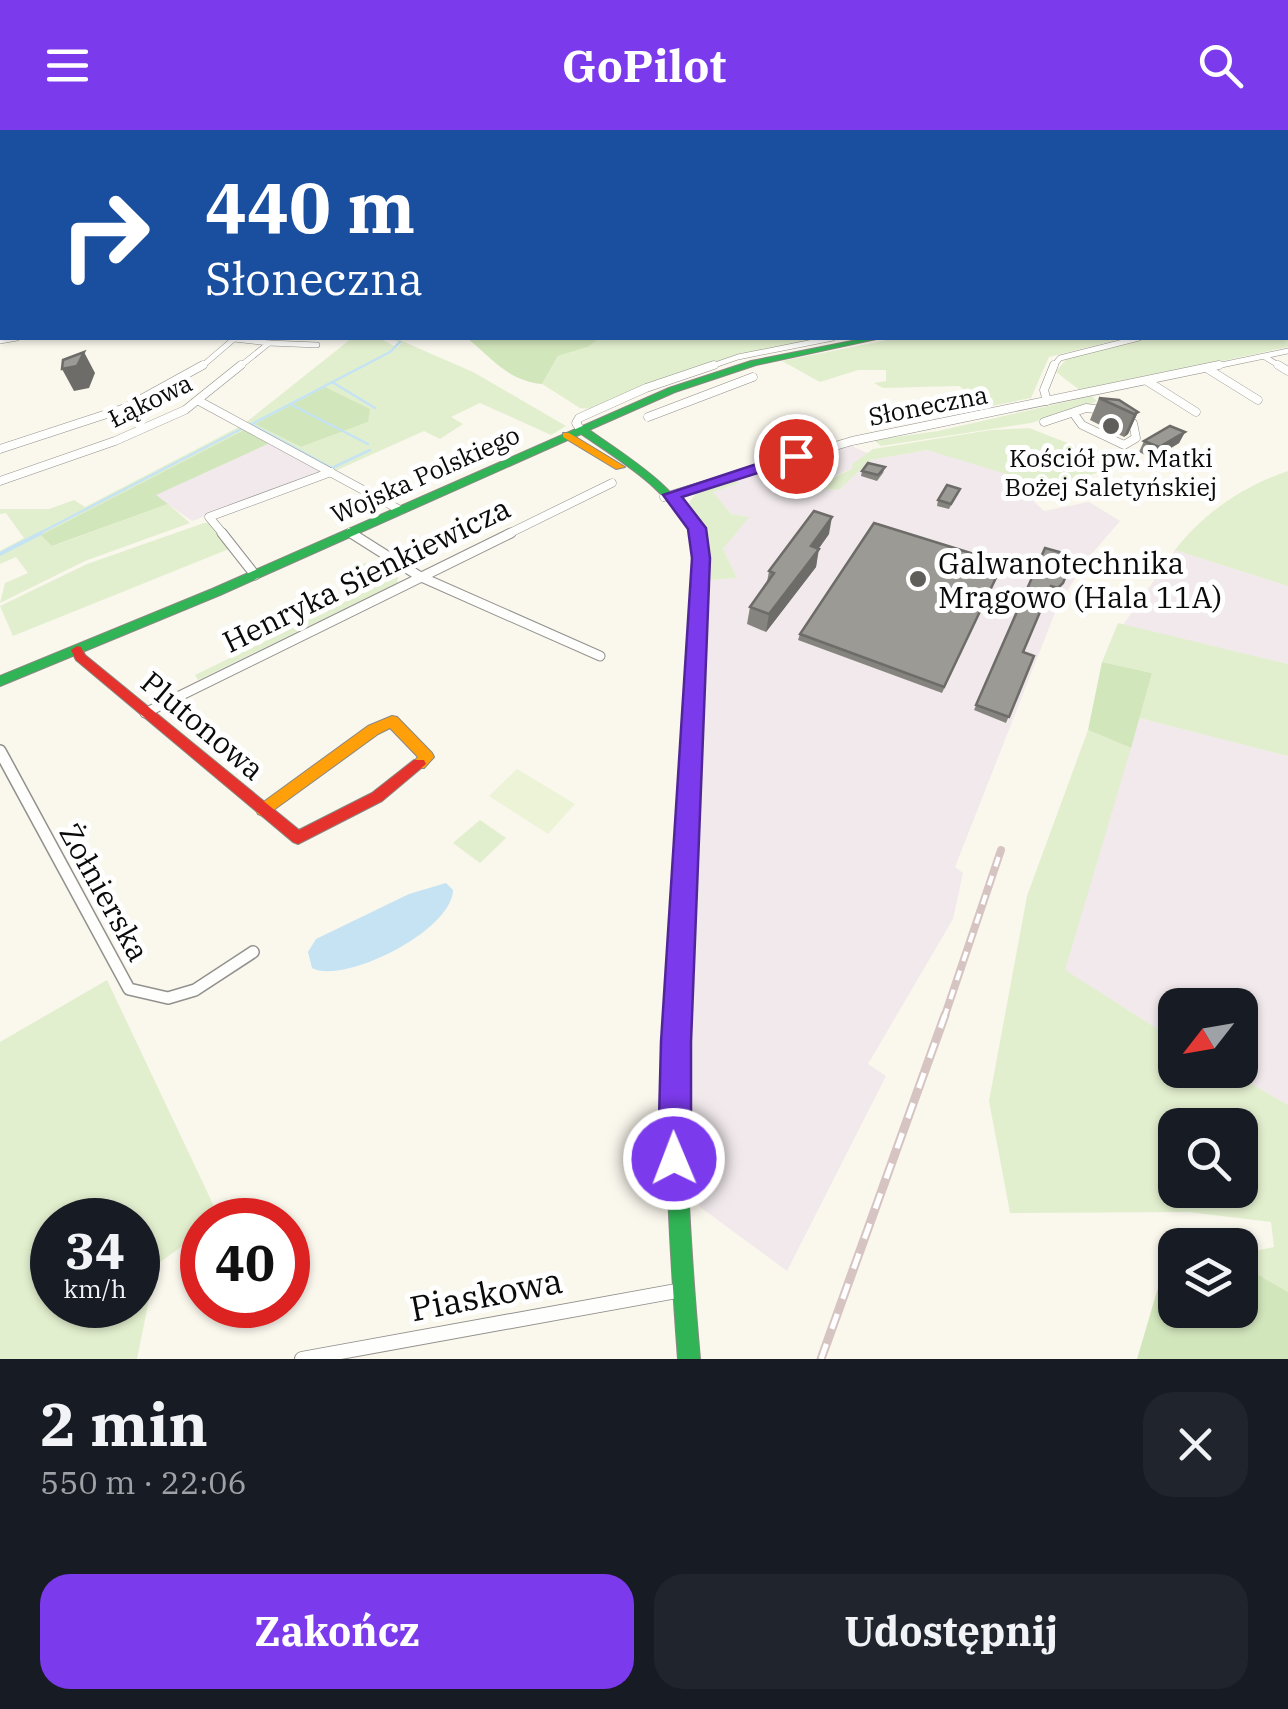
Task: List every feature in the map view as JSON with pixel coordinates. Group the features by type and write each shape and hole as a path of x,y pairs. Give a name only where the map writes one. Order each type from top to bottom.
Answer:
{"street":[{"path":"0,449 157,393 208,364 232,340"},
{"path":"248,340 317,345"},
{"path":"689,1359 682,1290 674,1098 701,558 697,528 668,496 573,432 579,418 676,377 738,356 822,340"},
{"name":"Wojska Polskiego","path":"0,681 255,575 672,390 754,363 867,340"},
{"path":"1047,401 1043,395 1046,381 1051,366 1060,358 1131,340"},
{"name":"Łąkowa","path":"0,481 115,440 199,401 269,343"},
{"name":"Słoneczna","path":"668,496 852,441 1288,351"},
{"path":"1264,357 1288,370"},
{"path":"1207,368 1258,400"},
{"path":"648,417 753,377"},
{"path":"1146,380 1196,412"},
{"path":"672,390 688,401"},
{"path":"199,401 400,510"},
{"path":"1044,422 1086,408 1107,410 1133,423 1136,438 1124,445 1082,425 1074,414"},
{"path":"255,575 209,517 331,472"},
{"name":"Henryka Sienkiewicza","path":"145,713 612,482"},
{"path":"350,532 418,576 600,656"},
{"name":"Plutonowa","path":"77,650 80,658 145,713 298,838 376,797 428,757 392,721 373,730 264,810"},
{"name":"Żołnierska","path":"0,751 129,988 168,998 195,990 254,952"},
{"name":"Piaskowa","path":"302,1359 682,1290"}],"shaded area":[{"path":"270,443 324,471 192,521 155,495"},
{"path":"850,445 869,454 853,468 830,478 821,489 839,490 871,460 927,450 1048,485 1053,488 1033,501 1044,511 1089,502 1120,521 1089,557 1058,605 955,867 963,873 953,919 868,1064 886,1076 787,1271 700,1207 691,1150 689,1092 709,595 711,580 737,578 723,549 748,517 731,514 713,492 738,483 735,480"},
{"path":"1175,550 1288,586 1288,664 1123,625"},
{"path":"1139,718 1288,756 1288,1105 1258,1088 1258,988 1158,988 1158,1029 1064,970"}],"green space":[{"path":"349,340 383,340 397,348 402,343 394,340 400,340 473,372 566,426 551,435 480,403 451,417 463,424 440,439 424,431 335,471 244,424","holes":["368,422 301,447 256,424"]},
{"path":"469,340 597,340 558,356 542,384 519,378"},
{"path":"597,340 813,340 734,356 591,409 580,408 542,384 558,356"},
{"path":"887,340 1117,340 1049,357 1031,398 987,407 959,386 883,388 874,383 886,381 886,370 858,370 820,382 782,361"},
{"path":"1143,340 1288,340 1288,347 1081,391 1056,372 1066,359"},
{"path":"325,387 370,409 368,422 301,447 255,424"},
{"path":"1092,396 1097,401 1090,405 1031,423 881,446 874,440 938,431"},
{"path":"239,427 244,430 42,535 53,546 168,504 190,523 85,561 0,603 5,583 28,573 16,557 0,564 0,551 24,538 6,513 0,514 0,509 49,509 74,500 85,507"},
{"path":"1029,428 1122,464 1053,488 927,450 871,460 839,490 821,489 800,495 853,468 852,464 873,449 991,430"},
{"path":"244,430 270,443 156,495 168,504 52,546 41,535"},
{"path":"1288,471 1288,586 1175,550 1198,524 1226,502"},
{"path":"735,480 739,483 713,492 731,514 749,517 723,549 737,578 711,580 707,539 688,504 698,491"},
{"path":"209,523 229,549 13,636 0,606 87,564"},
{"path":"382,560 399,571 397,583 198,680 195,675 373,588 360,575 363,573 350,566"},
{"path":"1118,623 1288,664 1288,756 1139,718 1152,673 1102,662"},
{"path":"1102,662 1152,673 1131,748 1088,730"},
{"path":"1088,730 1131,748 1065,970 1158,1029 1158,1088 1258,1088 1288,1105 1288,1292 1258,1274 1258,1250 1274,1247 1271,1222 1189,1212 1010,1213 989,1101 1027,896"},
{"path":"517,769 575,804 548,834 489,796"},
{"path":"480,820 506,838 480,863 453,843"},
{"path":"107,980 210,1198 180,1198 180,1248 160,1262 160,1198 30,1198 30,1328 143,1328 137,1359 0,1359 0,1042"},
{"path":"1258,1274 1288,1292 1288,1359 1137,1359 1158,1288 1158,1328 1258,1328"}],"water":[{"path":"446,883 453,890 448,906 435,922 394,951 347,969 312,968 308,952 316,939 409,894"}],"building":[{"path":"84,352 77,366 62,369 63,360"},
{"path":"1099,398 1119,400 1138,412 1134,414"},
{"path":"1170,426 1185,432 1159,447 1144,441"},
{"path":"868,463 885,467 878,475 862,471"},
{"path":"947,485 960,489 951,504 938,500"},
{"path":"814,511 832,517 811,546 819,549 769,614 750,607 774,573 769,571"},
{"path":"874,523 1003,563 944,687 800,634"},
{"path":"1045,548 1074,556 1063,583 1058,588 1051,586 1023,652 1034,656 1009,717 976,705"}],"waterway":[{"path":"332,382 390,352 400,342"},
{"path":"251,424 332,382"},
{"path":"332,382 375,408"},
{"path":"292,405 368,444"},
{"path":"251,424 332,468 370,450"},
{"path":"36,535 241,429"},
{"path":"0,554 41,533"}],"railway":[{"path":"944,1018 1001,850"},
{"path":"821,1359 945,1015"}],"traffic: fast":[{"path":"0,681 216,592 672,390 754,363 867,340"},
{"path":"580,429 664,490 678,504 700,540 683,847 677,1052 677,1155 689,1359"}],"traffic: slow":[{"path":"566,435 620,467"},
{"path":"263,810 373,730 392,721 427,757 419,764"}],"traffic: jam":[{"path":"77,650 80,657 298,838 377,797 419,764"}],"place":[{"name":"Kościół pw. Matki Bożej Saletyńskiej","path":"1111,426"},
{"name":"Galwanotechnika Mrągowo (Hala 11A)","path":"918,579"}],"route":[{"path":"674,1159 676,1042 701,558 697,528 671,495 796,456"}]}
